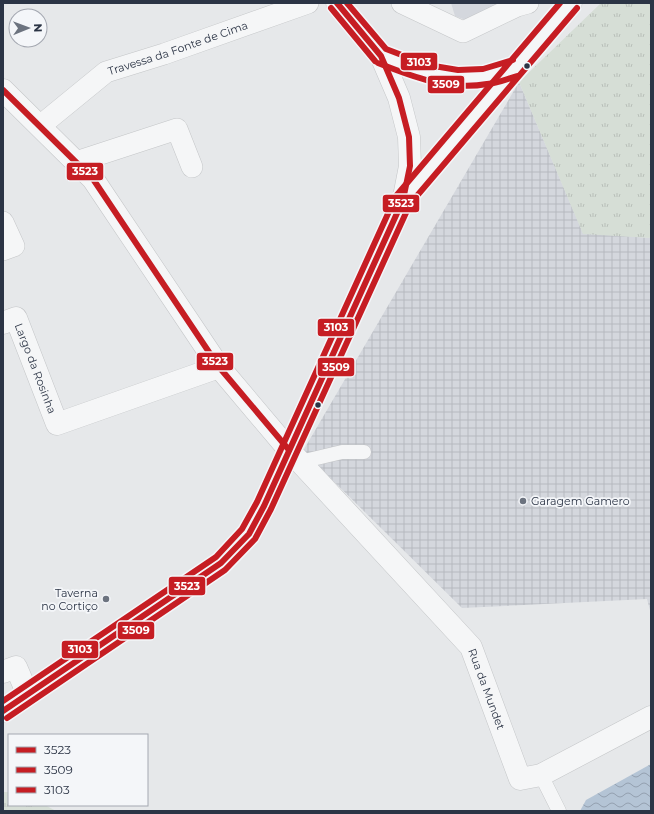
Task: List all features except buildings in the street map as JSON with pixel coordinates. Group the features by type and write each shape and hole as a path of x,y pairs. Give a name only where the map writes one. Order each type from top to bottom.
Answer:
{"street":[{"name":"Travessa da Fonte de Cima","path":"40,126 106,72 164,54 308,3"},
{"path":"3,711 220,563 249,534 295,456 312,403 403,200 410,166 410,137 399,98 381,56 337,3"},
{"path":"402,3 464,32 517,6 528,3"},
{"path":"403,200 571,3"},
{"path":"381,56 426,73 458,78 484,77 514,68"},
{"path":"3,90 93,179 219,367 295,456"},
{"path":"76,162 177,130 192,167"},
{"path":"3,222 14,246 3,250"},
{"name":"Largo da Rosinha","path":"3,323 16,318 57,424 219,367"},
{"name":"Rua da Mundet","path":"295,456 471,647 520,779 541,775 651,717"},
{"path":"3,672 16,667 28,695"}],"lane":[{"path":"295,456 342,452 364,452"},
{"path":"541,775 559,811"}],"shaded area":[{"path":"451,3 504,3 471,22 455,16"},
{"path":"519,82 583,233 651,238 651,614 647,599 462,608 303,451"}],"green space":[{"path":"601,3 651,3 651,238 583,234 519,82"},
{"path":"3,792 8,792 8,806 47,806 56,811 3,811"}],"water":[{"path":"651,764 651,811 580,811 586,800"}],"transit line":[{"name":"3523","path":"3,711 221,563 249,534 264,506 403,200 410,166 409,137 399,98 381,56 337,3"},
{"name":"3103","path":"347,3 386,49 428,65 458,70 483,69 513,60"},
{"name":"3103","path":"3,701 216,557 242,529 257,502 396,196 560,3"},
{"name":"3509","path":"331,8 375,61"},
{"name":"3509","path":"7,718 225,570 255,539 271,509 410,204 577,8"},
{"name":"3509","path":"378,63 418,78 459,86 473,86 499,82 517,76"},
{"name":"3523","path":"3,90 93,179 219,367 289,450"}],"place":[{"name":"Garagem Gamero","path":"523,501"},
{"name":"Taverna no Cortiço","path":"106,599"}]}
